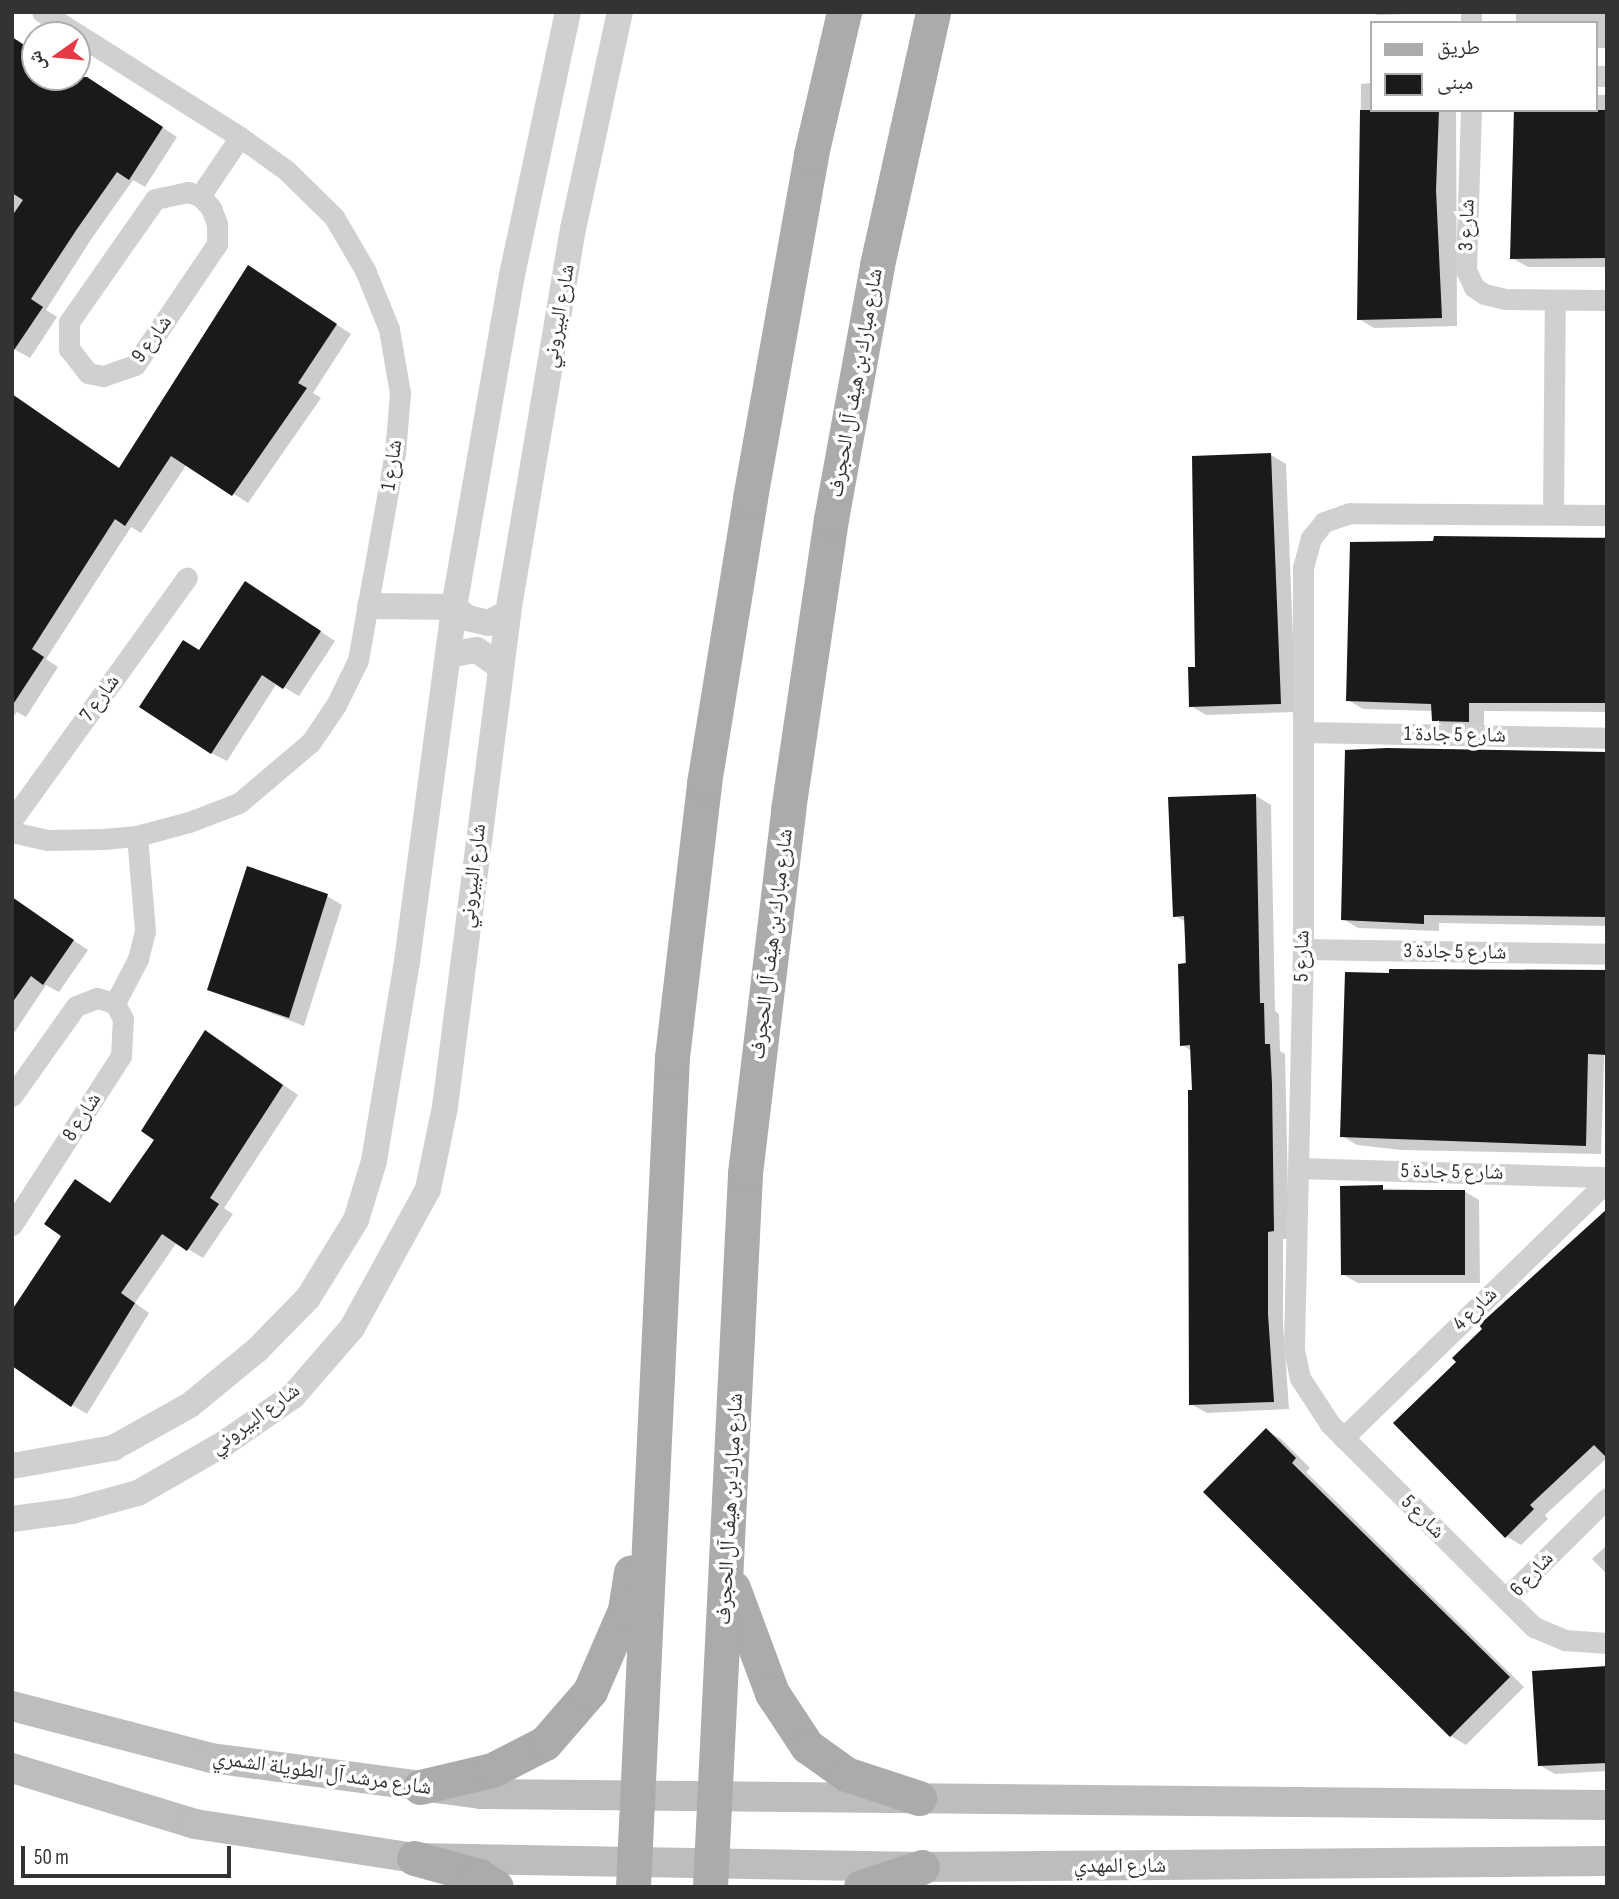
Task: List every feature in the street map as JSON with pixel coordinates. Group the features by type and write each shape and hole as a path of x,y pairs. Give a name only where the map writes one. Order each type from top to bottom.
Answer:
{"main road":[{"path":"12,1768 195,1824 414,1858 633,1874 672,1057 704,783 811,153 844,12"},
{"name":"شارع مبارك بن هيف آل الحجرف","path":"711,1874 728,1573 745,1173 788,810 831,519 880,251 933,12"},
{"path":"421,1787 492,1770 545,1744 590,1691 625,1610 654,1431"},
{"path":"728,1573 772,1693 807,1746 846,1774 919,1798"},
{"name":"شارع مرشد آل الطويلة الشمري","path":"12,1706 211,1758 481,1794 638,1797"},
{"path":"638,1797 1607,1805"},
{"path":"414,1858 479,1876 496,1887"},
{"name":"شارع المهدي","path":"633,1874 922,1867 1607,1861"},
{"path":"861,1887 922,1867"}],"street":[{"name":"شارع 1","path":"12,832 47,839 137,836 239,803 311,741 336,705 358,660 370,606 395,453 400,393 389,329 365,270 334,217 286,170 240,137 42,12"},
{"path":"12,1466 113,1448 190,1405 257,1350 308,1298 356,1220 373,1161 408,961 454,607 512,275 568,12"},
{"name":"شارع البيروني","path":"12,1519 72,1511 138,1493 225,1443 293,1396 352,1328 395,1256 428,1189 445,1107 508,613 573,229 620,12"},
{"name":"شارع 3","path":"1471,112 1466,270 1484,294 1555,300 1607,300"},
{"path":"200,197 240,137"},
{"name":"شارع 9","path":"171,193 200,197 217,224 217,244 135,365 103,376 88,373 69,349 69,322 155,199 171,193"},
{"path":"1553,514 1555,300"},
{"name":"شارع 5","path":"1506,1598 1343,1438 1313,1404 1294,1350 1303,949 1303,567 1311,538 1324,522 1350,513 1607,515"},
{"name":"شارع 7","path":"12,820 187,577"},
{"path":"370,606 454,607 476,622 488,623 508,613"},
{"path":"447,656 477,650 500,667"},
{"name":"شارع 5 جادة 1","path":"1303,732 1607,738"},
{"path":"12,1096 76,1006 97,998 115,1003 138,959 145,931 137,836"},
{"name":"شارع 5 جادة 3","path":"1303,949 1607,954"},
{"name":"شارع 8","path":"12,1225 121,1056 123,1019 115,1003"},
{"name":"شارع 5 جادة 5","path":"1298,1168 1607,1179"},
{"name":"شارع 4","path":"1343,1438 1607,1179"},
{"name":"شارع 6","path":"1607,1498 1506,1598 1534,1627 1565,1640 1607,1643"}],"building":[{"path":"12,37 21,43 21,91 91,91 91,80 163,127 129,180 117,172 77,229 31,299 43,307 12,353 12,216 23,200 12,193"},
{"path":"1360,110 1439,112 1436,190 1442,318 1357,320"},
{"path":"1607,110 1607,258 1510,259 1514,112"},
{"path":"248,265 337,324 298,383 307,388 232,496 171,456 125,526 115,519 32,649 44,657 12,706 12,394 119,468"},
{"path":"1271,453 1281,704 1189,707 1188,667 1195,667 1192,456"},
{"path":"1434,536 1607,538 1607,703 1469,703 1469,722 1432,721 1431,704 1346,701 1350,542 1433,541"},
{"path":"245,581 321,631 283,689 262,675 211,754 139,707 183,640 199,650"},
{"path":"1387,748 1607,752 1607,917 1424,915 1424,924 1341,920 1345,750"},
{"path":"1256,794 1260,1003 1264,1003 1265,1044 1270,1044 1272,1084 1274,1231 1268,1232 1268,1314 1274,1402 1189,1405 1188,1090 1192,1090 1190,1045 1180,1046 1178,964 1186,963 1184,916 1173,917 1168,797"},
{"path":"247,866 328,894 289,1018 207,990"},
{"path":"12,897 74,940 43,985 31,976 12,1003"},
{"path":"1389,969 1607,970 1607,1055 1588,1054 1586,1146 1340,1137 1345,972 1389,973"},
{"path":"205,1030 283,1085 210,1198 219,1204 187,1251 162,1234 121,1293 135,1303 71,1407 12,1366 12,1310 61,1236 44,1224 75,1179 110,1203 154,1140 141,1131"},
{"path":"1383,1185 1383,1190 1465,1190 1465,1275 1341,1275 1340,1186"},
{"path":"1607,1209 1607,1458 1594,1445 1530,1505 1534,1509 1505,1538 1393,1423 1456,1362 1452,1358 1482,1329 1479,1325"},
{"path":"1266,1428 1296,1458 1292,1463 1510,1677 1450,1737 1203,1492"},
{"path":"1607,1666 1607,1763 1538,1766 1532,1671"}]}
